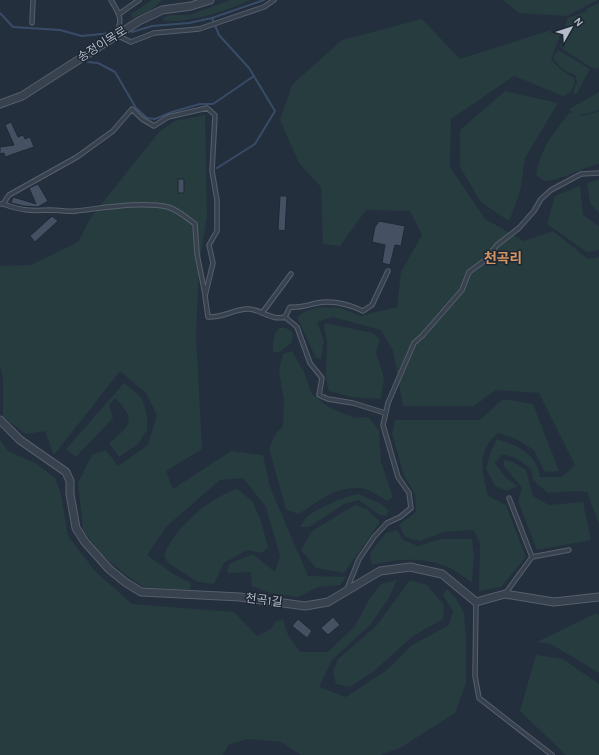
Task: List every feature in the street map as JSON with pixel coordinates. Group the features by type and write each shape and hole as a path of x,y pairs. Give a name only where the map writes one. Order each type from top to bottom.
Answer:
{"street":[{"name":"송정이목로","path":"0,104 12,101 22,96 139,21 162,10 191,6 210,0"},
{"name":"천곡1길","path":"0,420 20,440 66,472 70,481 70,494 76,528 85,542 109,569 125,582 141,592 240,598 306,606 328,602 380,570 410,567 442,574 476,602"},
{"path":"476,602 505,594 554,602 599,597"}],"lane":[{"path":"32,23 34,0"},
{"path":"111,0 119,14 121,23 116,36 131,42 154,33 199,29 264,7 274,0"},
{"path":"119,14 140,0"},
{"path":"205,296 213,263 209,245 216,231 217,200 212,171 215,115 207,108 168,117 154,126 142,119 132,109 113,131 77,157 9,195 2,204 34,212 52,210 75,211 90,208 140,205 169,207 183,214 194,224 197,254 208,317 217,318 248,309 278,319 285,317 290,307 300,308 318,303 344,302 363,311 372,305 388,271"},
{"path":"345,592 359,559 374,537 387,522 400,517 411,508 409,494 398,477 386,440 383,425 385,413 414,343 422,336 462,290 469,272 484,261 497,245 519,228 534,211 541,199 551,190 581,174 599,173"},
{"path":"262,313 291,274"},
{"path":"285,317 297,327 310,363 322,378 319,395 328,399 353,403 385,413"},
{"path":"509,498 532,557"},
{"path":"505,594 532,557 569,550"},
{"path":"476,602 475,676 479,698 552,755"}],"green space":[{"path":"152,0 162,0 152,9 132,18 131,14"},
{"path":"230,0 250,0 230,8 196,18 163,21 164,17 172,15 189,15"},
{"path":"503,0 598,0 567,16 519,13"},
{"path":"599,3 598,69 590,67 560,47 568,18 585,12 588,8"},
{"path":"422,19 460,59 551,30 561,33 551,59 560,69 574,78 575,83 571,92 563,96 514,76 451,119 450,167 485,219 524,241 553,231 588,259 599,257 599,524 587,492 574,491 548,493 533,480 531,469 516,458 502,454 495,463 506,478 518,486 507,491 495,486 486,469 491,451 497,439 512,444 530,456 535,462 540,477 562,477 575,465 539,393 496,390 474,406 403,406 393,351 381,330 333,317 317,322 324,341 321,359 316,358 297,317 304,312 319,307 341,308 360,316 397,307 401,272 422,235 410,211 366,210 340,246 323,244 321,187 299,163 280,120 292,85 342,40"},
{"path":"558,50 590,69 576,95 573,92 577,82 576,76 561,68 553,58"},
{"path":"505,91 558,103 525,158 520,192 509,221 481,202 460,167 460,130"},
{"path":"599,92 599,110 579,115 569,109"},
{"path":"599,111 599,164 551,180 544,181 536,175 541,156 548,141 570,112 584,116"},
{"path":"205,115 207,216 199,265 196,334 202,449 166,471 173,489 231,451 263,455 270,487 308,576 346,577 340,585 318,587 298,597 270,593 252,586 251,572 227,573 229,564 253,554 275,572 280,556 266,507 243,478 220,480 167,526 147,555 175,575 191,583 190,590 143,587 102,555 83,530 78,483 92,455 106,450 118,466 148,445 157,415 146,393 120,371 54,455 45,431 26,434 3,417 3,379 0,366 0,266 31,265 78,242 91,217 159,132 175,121"},
{"path":"599,180 599,213 590,203 587,183"},
{"path":"580,186 583,215 599,226 599,250 587,252 547,224 555,196"},
{"path":"325,323 373,333 380,339 376,353 384,378 381,399 351,397 329,391 326,374 327,343 324,328"},
{"path":"279,328 286,328 293,333 292,342 281,351 273,353 274,337"},
{"path":"292,351 304,372 312,394 330,408 355,418 368,417 379,430 381,462 393,497 387,501 368,490 350,488 341,490 323,498 299,514 286,510 269,448 277,432 283,427 284,402 279,370 283,354"},
{"path":"124,383 142,398 147,416 147,430 138,444 119,457 109,443 126,427 129,417 115,398 109,405 113,418 76,457 66,449"},
{"path":"503,399 533,404 559,471 545,472 534,450 516,439 498,433 486,447 482,462 488,496 506,505 526,557 501,587 479,591 480,543 474,530 444,532 420,541 405,537 399,525 416,512 415,494 404,476 392,434 395,420 480,420"},
{"path":"0,440 8,451 37,464 55,478 61,494 68,536 95,571 132,604 234,612 257,636 271,629 276,621 283,620 288,635 300,652 328,652 355,626 370,598 381,584 397,580 389,598 371,624 332,660 319,687 346,697 387,670 411,646 449,625 453,611 443,595 447,589 456,599 464,613 466,640 466,683 455,713 400,748 380,755 301,755 281,742 247,739 228,745 223,755 0,755"},
{"path":"504,460 513,462 526,470 533,496 549,505 583,502 591,540 537,550 518,501 522,488 504,466"},
{"path":"237,489 252,501 261,521 268,547 262,553 247,550 224,563 214,584 198,582 168,563 164,555 169,544 185,524 204,506 226,493"},
{"path":"358,494 381,504 389,511 386,516 378,514 359,500 344,504 309,527 300,527 309,515 322,507 346,497"},
{"path":"355,505 367,509 380,522 344,573 316,568 301,550 312,531"},
{"path":"397,530 403,540 418,546 441,539 472,539 474,555 472,582 448,567 427,561 400,560 372,565 370,553 386,533"},
{"path":"410,580 427,585 444,605 443,619 413,636 374,671 350,687 336,684 333,672 338,659 377,625"},
{"path":"596,613 599,615 599,673 551,644 537,642"},
{"path":"536,655 563,659 599,684 599,755 566,755 520,711"}],"building":[{"path":"11,122 18,137 23,135 25,139 30,137 34,147 5,157 4,153 0,154 0,147 14,145 5,125"},
{"path":"178,179 184,179 184,193 178,193"},
{"path":"38,184 48,201 38,207 11,203 13,197 36,204 29,188"},
{"path":"280,196 287,196 285,231 278,230"},
{"path":"52,216 58,221 35,242 30,236"},
{"path":"379,221 405,226 401,246 395,245 390,265 382,263 385,245 372,242 375,227"},
{"path":"333,617 340,625 328,635 321,628"},
{"path":"298,619 312,631 307,638 292,626"}],"waterway":[{"path":"132,32 152,26 189,23 212,18 264,0"},
{"path":"0,13 13,27 60,30 82,36 111,33"},
{"path":"212,18 219,35 249,68 275,111 255,144 217,168"},
{"path":"88,62 98,63 115,72 136,108 147,118 155,119 172,112 200,104 213,104 254,76"}],"district":[{"name":"천곡리","path":"503,258"}]}
